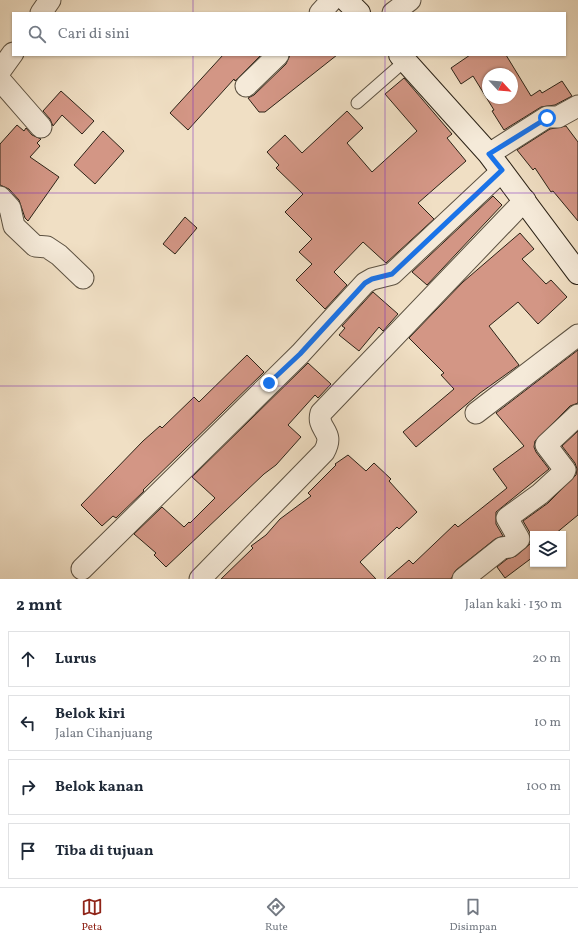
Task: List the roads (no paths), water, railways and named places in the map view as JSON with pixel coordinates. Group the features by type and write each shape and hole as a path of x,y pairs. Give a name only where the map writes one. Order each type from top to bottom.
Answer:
{"main road":[{"path":"346,0 358,12"},
{"path":"403,58 496,162 578,273"}],"street":[{"path":"42,12 50,0"},
{"path":"321,12 332,0"},
{"path":"395,12 410,0"},
{"path":"0,72 12,54"},
{"path":"246,86 277,56"},
{"path":"0,80 42,127"},
{"path":"82,569 300,354 365,283 372,279 392,274 496,162 547,118 558,117 578,106"},
{"path":"0,197 10,208 14,226 35,246 47,247 53,251 83,278"},
{"path":"440,306 529,206"},
{"path":"200,579 324,452 329,444 329,438 320,418 321,413 529,206"},
{"path":"476,414 578,335"},
{"path":"463,579 502,548 509,547 518,539 507,518 540,494 564,472 565,470 546,445 578,414"}],"lane":[{"path":"357,103 403,58"}]}
